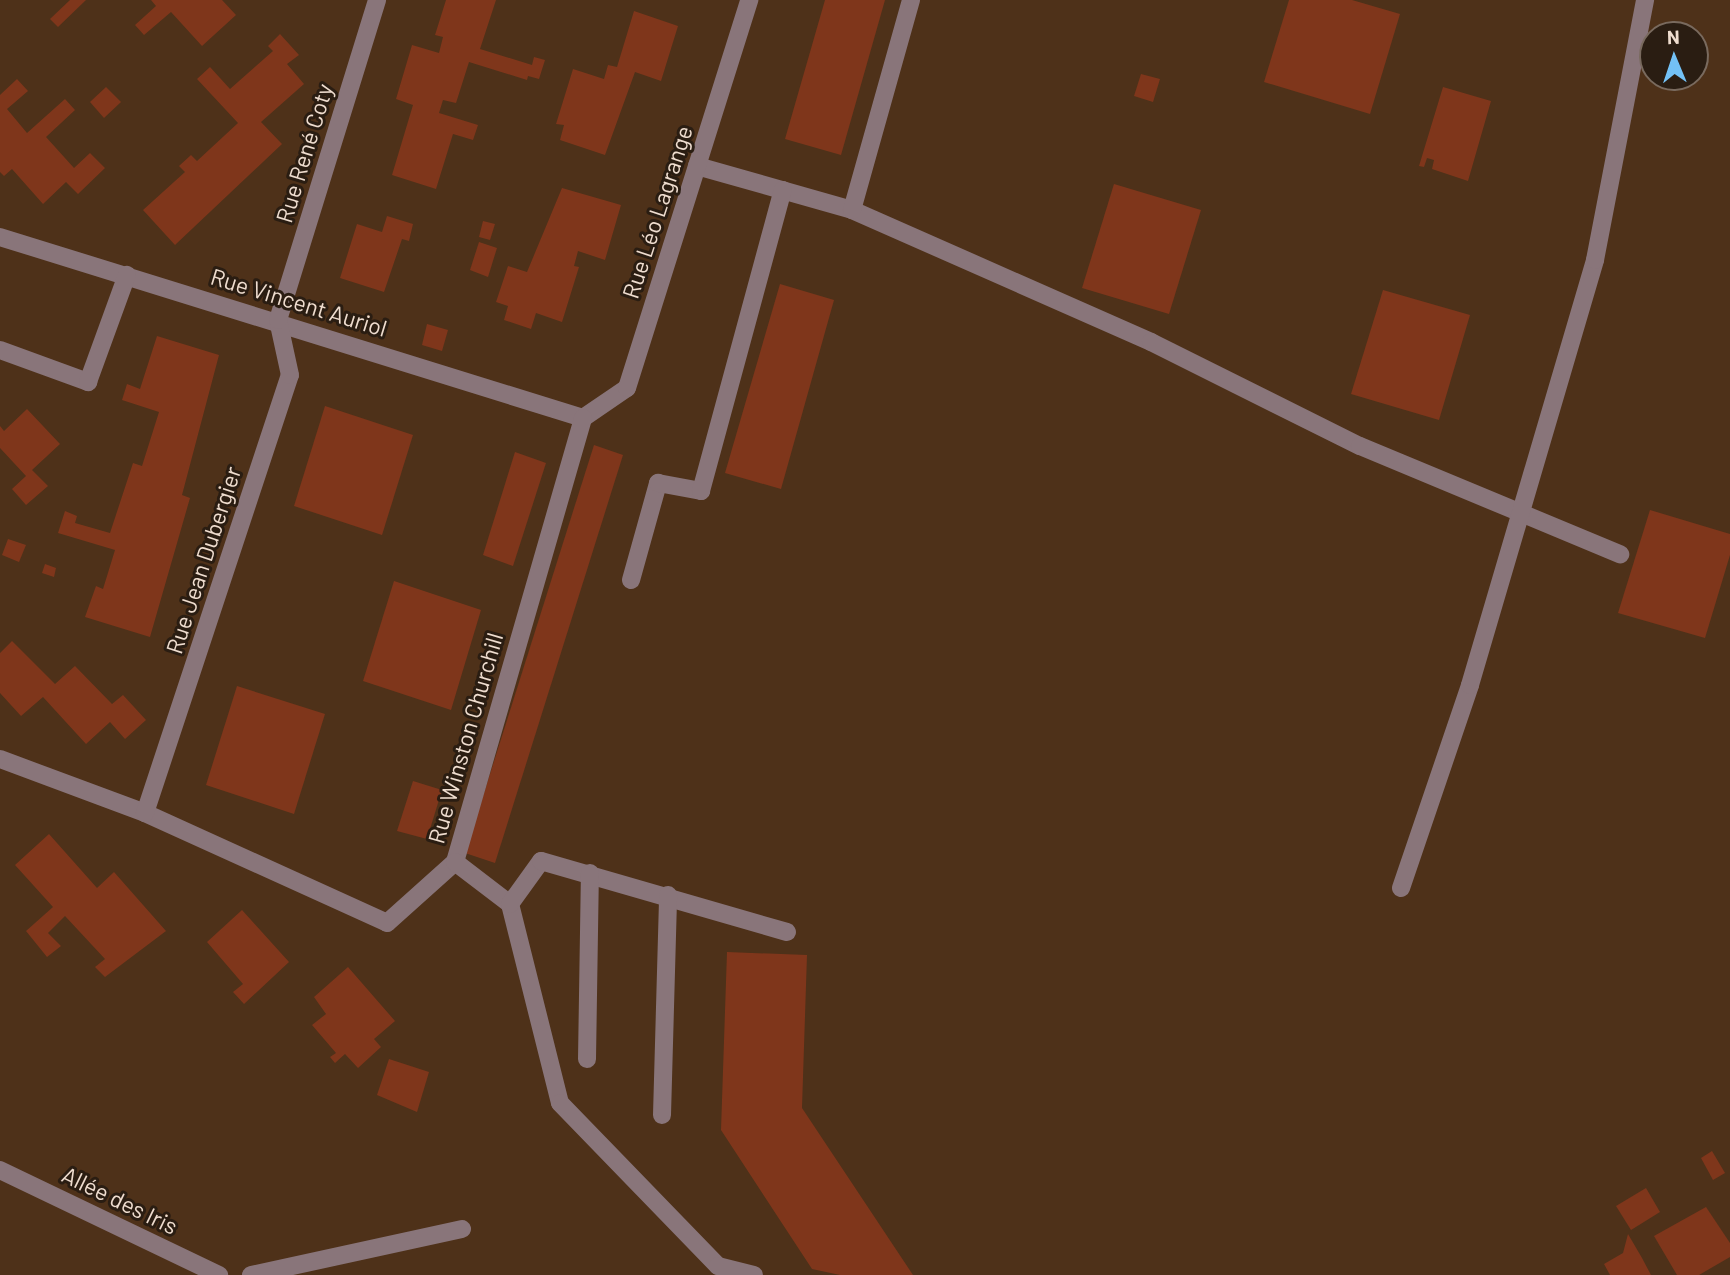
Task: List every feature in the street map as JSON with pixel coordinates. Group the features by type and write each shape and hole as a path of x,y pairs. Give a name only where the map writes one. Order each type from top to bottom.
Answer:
{"street":[{"name":"Rue René Coty","path":"278,320 377,0"},
{"name":"Rue Léo Lagrange","path":"583,418 627,388 749,0"},
{"path":"852,210 911,0"},
{"path":"1401,888 1521,513 1595,260 1645,0"},
{"path":"697,166 852,210 1151,342 1360,446 1620,554"},
{"path":"631,580 658,483 701,491 783,190"},
{"name":"Rue Vincent Auriol","path":"0,237 278,320 583,418"},
{"path":"0,349 88,382 127,275"},
{"name":"Rue Jean Dubergier","path":"145,813 290,375 278,320"},
{"name":"Rue Winston Churchill","path":"0,759 145,813 387,923 455,862 583,418"},
{"path":"510,904 541,861 668,895 787,932"},
{"path":"455,862 510,904 560,1103 718,1266 754,1275"},
{"path":"587,1059 590,873"},
{"path":"662,1115 668,895"},
{"name":"Allée des Iris","path":"0,1170 219,1275"},
{"path":"251,1275 462,1229"}],"building":[{"path":"70,0 86,0 58,27 50,19"},
{"path":"151,0 222,0 236,15 202,46 171,12 144,35 135,25 156,6"},
{"path":"446,0 496,0 480,49 532,65 534,57 545,60 539,79 528,76 527,80 469,62 456,103 443,100 439,113 478,125 473,140 453,134 436,189 392,175 413,105 396,99 412,45 439,53 443,37 435,35"},
{"path":"825,0 885,0 841,155 785,139"},
{"path":"1289,0 1352,0 1400,14 1370,114 1264,82"},
{"path":"634,11 678,26 661,81 635,72 605,155 560,140 564,125 556,124 573,69 604,79 608,65 617,67"},
{"path":"280,34 299,55 287,64 304,84 261,122 282,144 175,245 143,210 185,172 179,166 191,155 197,161 238,123 197,79 210,67 230,89 273,51 268,46"},
{"path":"1141,74 1160,79 1153,102 1134,96"},
{"path":"17,79 28,91 7,109 27,133 65,99 75,110 46,137 74,168 90,153 105,168 78,194 66,182 43,204 12,169 4,176 0,172 0,95"},
{"path":"106,87 121,102 104,118 90,102"},
{"path":"1443,87 1491,101 1468,181 1432,169 1434,160 1427,158 1424,167 1419,166"},
{"path":"1114,184 1201,210 1169,314 1082,288"},
{"path":"562,188 621,205 605,260 578,251 574,266 579,267 562,322 536,313 531,329 504,320 508,306 496,302 508,266 527,272"},
{"path":"387,216 413,224 409,241 402,239 384,292 340,278 357,224 382,232"},
{"path":"483,221 495,224 490,240 479,237"},
{"path":"479,242 497,248 488,277 470,270"},
{"path":"780,284 834,300 781,489 725,473"},
{"path":"1383,290 1470,315 1439,420 1351,394"},
{"path":"427,324 448,330 442,351 422,345"},
{"path":"157,336 219,355 182,495 190,498 150,637 85,617 96,586 103,589 115,550 58,533 65,511 77,516 75,523 110,533 133,463 142,466 159,412 122,400 127,384 140,389"},
{"path":"325,406 413,435 382,535 294,506"},
{"path":"27,409 60,444 32,470 48,486 26,505 12,489 26,476 0,448 0,426 4,431"},
{"path":"594,445 623,455 495,863 465,853"},
{"path":"515,452 546,463 513,566 483,555"},
{"path":"1650,510 1730,534 1730,555 1705,638 1618,613"},
{"path":"8,539 26,545 19,562 2,555"},
{"path":"45,564 56,568 54,577 42,573"},
{"path":"394,581 481,610 451,710 363,681"},
{"path":"12,641 55,684 75,666 112,704 123,695 146,720 125,739 110,722 86,744 43,697 21,716 0,693 0,653"},
{"path":"237,686 325,714 294,814 206,785"},
{"path":"413,781 442,790 427,839 397,831"},
{"path":"49,834 97,888 114,872 166,931 105,977 95,967 105,959 65,916 48,933 61,946 47,957 26,931 53,907 15,865"},
{"path":"242,910 289,962 244,1004 233,992 243,984 207,942"},
{"path":"727,952 807,955 802,1108 913,1275 840,1275 812,1269 721,1130"},
{"path":"348,967 395,1021 374,1039 381,1047 358,1068 345,1054 335,1063 330,1057 336,1053 312,1025 326,1014 314,997"},
{"path":"389,1059 429,1072 417,1112 377,1095"},
{"path":"1712,1151 1725,1173 1713,1180 1701,1158"},
{"path":"1646,1188 1660,1212 1631,1230 1616,1206"},
{"path":"1706,1207 1730,1243 1730,1257 1699,1275 1677,1275 1654,1236"},
{"path":"1628,1234 1651,1275 1610,1275 1604,1264 1623,1253"}]}
